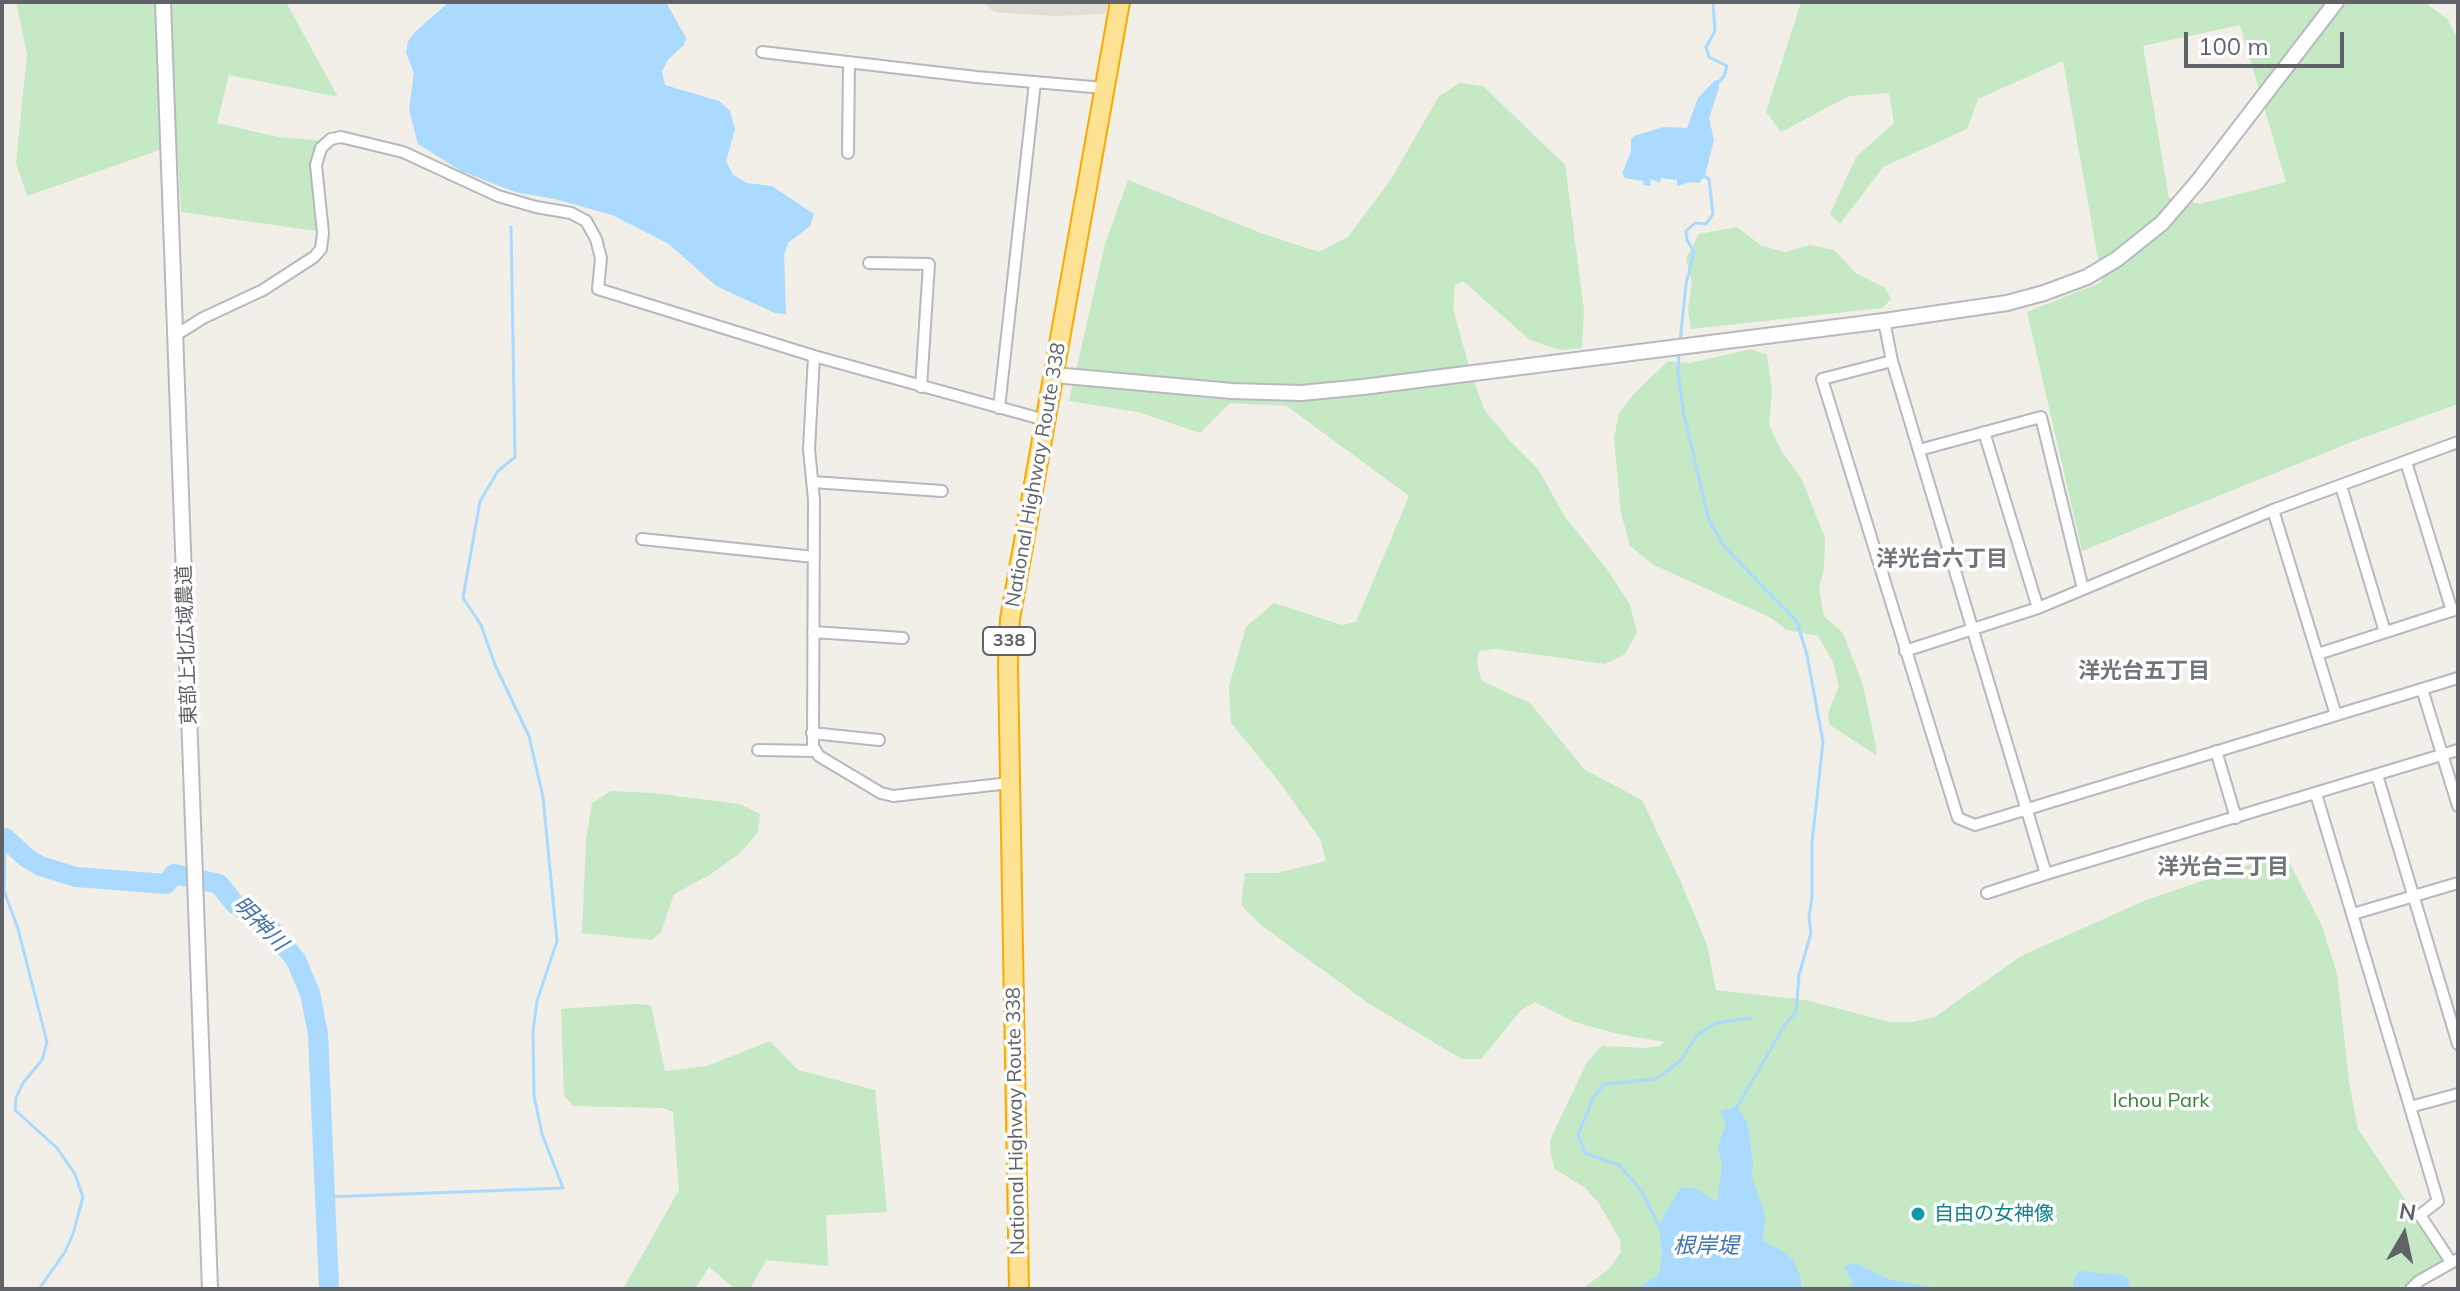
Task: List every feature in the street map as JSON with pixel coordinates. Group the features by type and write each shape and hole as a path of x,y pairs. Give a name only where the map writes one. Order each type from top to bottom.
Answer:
{"highway":[{"name":"National Highway Route 338","path":"1019,1289 1008,664 1010,619 1120,2"}],"street":[{"name":"東部上北広域農道","path":"163,2 210,1289"},
{"path":"1054,375 1232,391 1301,393 1884,321 2007,303 2044,293 2087,277 2117,259 2162,223 2199,180 2336,2"},
{"path":"762,52 1104,88"},
{"path":"848,153 849,63"},
{"path":"999,408 1035,82"},
{"path":"176,335 203,318 263,290 314,257 321,249 323,233 316,165 321,148 331,139 341,137 403,152 498,196 571,213 586,221 596,239 601,258 598,289 814,356 1045,420"},
{"path":"869,263 929,264 921,387"},
{"path":"1884,321 1892,361 2046,874"},
{"path":"814,356 809,449 813,482 814,557 812,733 816,751 819,756 881,793 893,796 1010,783"},
{"path":"1892,361 1822,379 1958,818 1975,825 2458,678"},
{"path":"1919,450 2041,417 2083,589"},
{"path":"1984,432 2038,608"},
{"path":"1905,651 2038,608 2273,510 2458,442"},
{"path":"2318,654 2455,610 2406,462"},
{"path":"813,482 942,491"},
{"path":"2341,486 2385,632"},
{"path":"2273,510 2336,715"},
{"path":"642,539 814,557"},
{"path":"813,632 903,638"},
{"path":"2422,689 2458,806"},
{"path":"812,733 879,740"},
{"path":"758,750 816,751"},
{"path":"1987,893 2458,750"},
{"path":"2216,751 2236,818"},
{"path":"2377,775 2458,1044"},
{"path":"2316,794 2438,1201 2420,1215 2454,1260 2411,1289"},
{"path":"2353,914 2458,883"},
{"path":"2410,1107 2458,1094"}],"shaded area":[{"path":"983,2 1109,2 1103,14 1054,16 994,12"}],"green space":[{"path":"16,2 286,2 338,97 229,75 217,123 278,137 324,141 316,212 317,231 181,212 177,144 27,196 16,163 27,54"},
{"path":"1801,2 2424,2 2447,19 2458,40 2458,404 2354,441 2082,551 2027,312 2102,282 2063,61 1978,99 1967,129 1883,167 1840,224 1830,214 1856,157 1894,123 1889,93 1849,96 1781,132 1766,112","holes":["2240,25 2286,182 2200,204 2169,198 2143,46"]},
{"name":"Ichou Park","path":"1460,83 1483,86 1565,165 1584,310 1582,348 1561,350 1530,340 1463,281 1455,285 1453,308 1470,370 1484,409 1538,469 1565,517 1607,569 1630,605 1637,632 1625,654 1605,664 1496,649 1479,651 1477,664 1482,681 1530,703 1585,770 1642,800 1707,945 1716,990 1805,1000 1890,1022 1913,1022 1935,1017 2021,956 2146,900 2276,856 2288,860 2322,926 2337,974 2349,1082 2358,1129 2445,1259 2443,1263 2413,1280 2405,1289 1582,1289 1609,1269 1621,1252 1620,1240 1598,1202 1584,1187 1555,1169 1550,1140 1587,1062 1602,1046 1646,1048 1665,1042 1575,1022 1535,1002 1521,1010 1481,1059 1462,1059 1368,1003 1261,925 1241,905 1245,873 1277,873 1326,861 1320,839 1277,779 1231,723 1229,686 1246,627 1274,603 1342,625 1356,622 1409,496 1287,406 1230,403 1200,433 1138,412 1069,401 1105,244 1128,180 1261,233 1319,252 1348,237 1390,181 1439,96"},
{"path":"1737,227 1762,246 1785,252 1810,245 1834,250 1857,274 1885,288 1891,299 1882,308 1691,329 1688,310 1692,283 1686,258 1699,234"},
{"path":"1751,349 1767,355 1772,390 1769,425 1782,452 1802,480 1825,538 1824,568 1819,588 1824,616 1843,633 1863,685 1876,755 1830,725 1828,714 1839,686 1833,662 1818,636 1787,630 1769,617 1654,565 1630,546 1621,513 1614,438 1619,413 1668,361 1690,363"},
{"path":"611,791 740,804 760,814 758,832 739,854 674,894 661,932 652,940 582,933 586,839 592,803"},
{"path":"651,1005 665,1071 707,1066 770,1041 798,1070 875,1090 887,1212 826,1215 828,1266 766,1260 750,1289 735,1289 709,1267 695,1289 623,1289 679,1190 673,1112 663,1108 573,1106 564,1095 561,1009"}],"water":[{"path":"449,2 666,2 686,38 684,45 667,61 662,72 665,85 719,101 730,111 735,129 726,161 733,175 747,183 772,186 814,214 810,226 788,243 784,255 786,314 775,313 716,286 669,244 612,215 555,199 515,192 461,171 418,144 409,110 414,73 406,53 408,41"},
{"path":"1715,80 1719,80 1719,88 1709,118 1714,140 1705,176 1699,183 1677,186 1677,180 1661,178 1660,183 1651,179 1650,186 1643,185 1643,181 1625,178 1622,173 1631,152 1631,139 1663,127 1687,128 1698,98"},
{"name":"根岸堤","path":"1736,1107 1747,1121 1752,1177 1765,1215 1763,1241 1783,1251 1794,1261 1801,1279 1801,1289 1637,1289 1659,1274 1662,1256 1659,1228 1681,1187 1696,1189 1717,1202 1722,1164 1718,1145 1726,1125 1720,1111"},
{"path":"1855,1263 1888,1279 1941,1289 1848,1289 1853,1283 1844,1267"},
{"path":"2079,1271 2124,1275 2131,1289 2074,1289 2073,1281"}],"waterway":[{"path":"1713,2 1715,31 1706,47 1709,57 1727,66 1717,84"},
{"path":"1680,342 1686,284 1694,252 1686,231 1695,223 1706,224 1713,214 1709,179 1703,175"},
{"path":"326,1197 563,1188 542,1134 534,1096 533,1031 537,1001 557,941 543,797 529,736 495,665 481,625 463,598 480,501 498,471 515,457 511,227"},
{"path":"1679,354 1678,373 1684,415 1709,520 1724,546 1797,622 1807,655 1823,742 1812,843 1811,933 1799,975 1796,1013 1786,1023 1736,1109"},
{"path":"2,835 5,838 4,891 18,929 47,1042 42,1060 23,1083 16,1098 15,1110 57,1148 75,1174 83,1197 65,1252 39,1289"},
{"name":"明神川","path":"5,838 40,866 76,877 166,884 174,874 219,884 235,904 271,929 296,960 310,993 318,1034 329,1289"},
{"path":"1660,1229 1642,1191 1619,1165 1585,1153 1578,1135 1593,1098 1604,1084 1656,1079 1680,1061 1698,1034 1716,1023 1750,1018"}],"place":[{"name":"自由の女神像","path":"1918,1214"}],"district":[{"name":"洋光台六丁目","path":"1942,559"},
{"name":"洋光台五丁目","path":"2144,671"},
{"name":"洋光台三丁目","path":"2223,867"}]}
